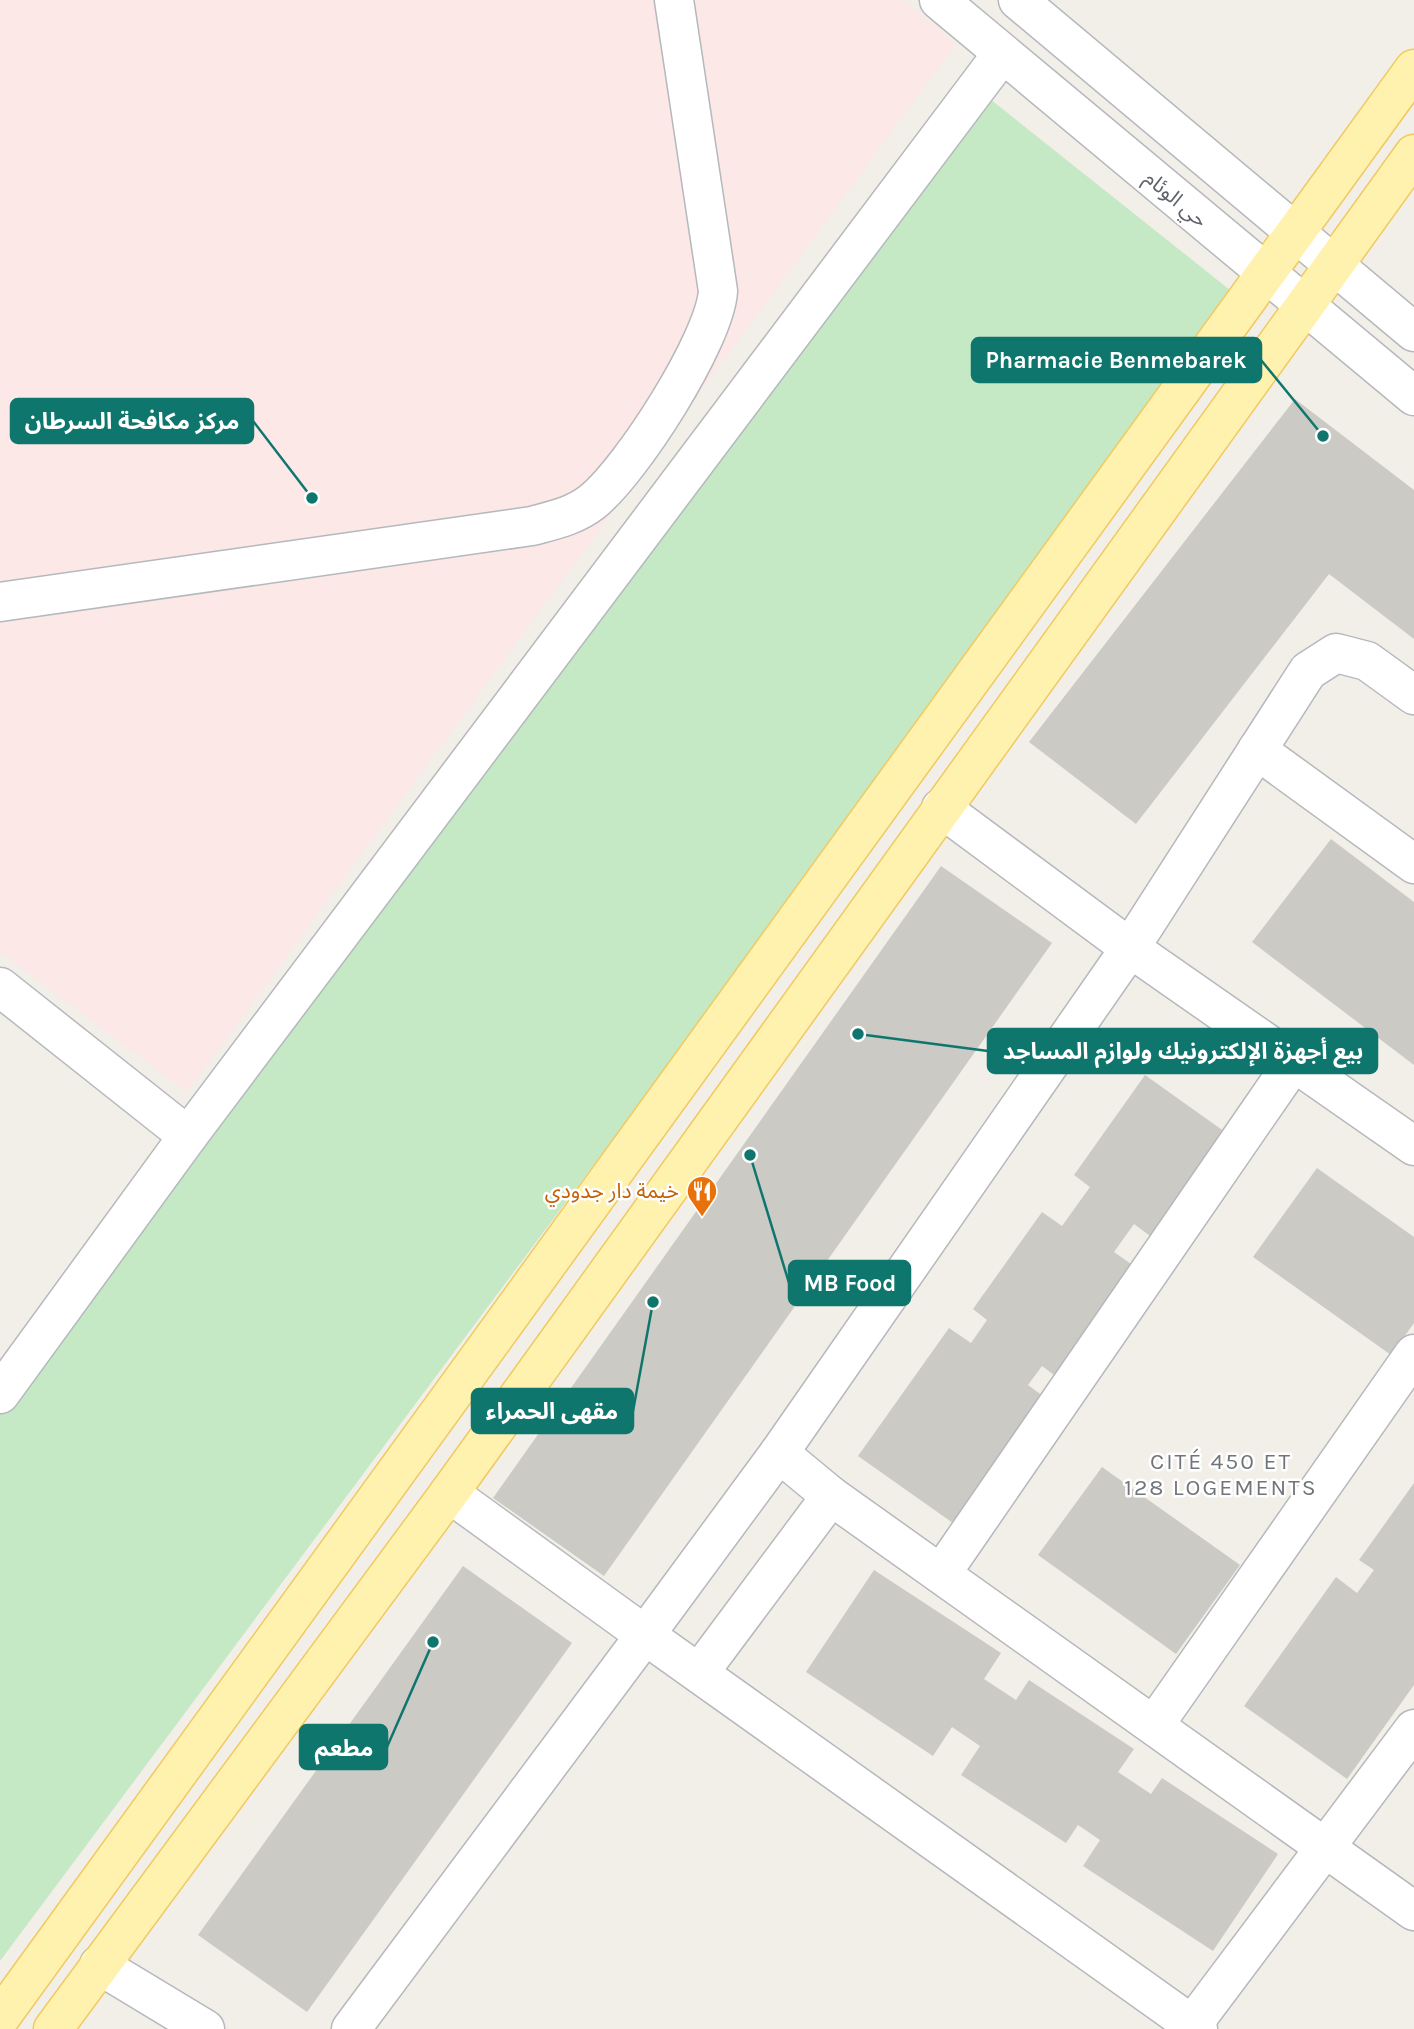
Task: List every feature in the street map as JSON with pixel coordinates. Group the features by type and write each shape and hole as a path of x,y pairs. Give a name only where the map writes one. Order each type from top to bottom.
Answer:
{"main road":[{"path":"0,2018 1414,69"},
{"path":"53,2029 449,1493 1414,154"}],"street":[{"path":"0,601 532,526 567,517 593,502 615,477 663,411 694,360 717,305 718,291 674,0"},
{"name":"حي الوئام","path":"939,0 1414,396"},
{"path":"1018,0 1414,332"},
{"path":"0,1394 188,1136 1002,54"},
{"path":"351,2029 779,1453 1130,948 1308,671 1336,653 1367,661 1414,695"},
{"path":"1257,750 1414,864"},
{"path":"941,808 1130,948 1414,1146"},
{"path":"0,987 188,1136"},
{"path":"941,1574 1293,1063"},
{"path":"1155,1724 1414,1354"},
{"path":"779,1453 831,1496 1155,1724 1414,1911"},
{"path":"449,1493 1193,2028 1414,1729"},
{"path":"699,1673 831,1496"},
{"path":"99,1965 205,2029"}],"shaded area":[{"path":"0,0 904,0 956,44 187,1092 0,952"}],"green space":[{"path":"990,99 1240,298 0,1961 0,1381"}],"building":[{"path":"1295,399 1414,490 1414,639 1329,574 1136,824 1029,742"},
{"path":"1331,839 1414,902 1414,1065 1252,942"},
{"path":"941,866 1052,943 604,1576 493,1498"},
{"path":"1145,1075 1232,1137 1157,1241 1134,1224 1114,1252 1141,1271 1062,1381 1042,1366 1028,1385 1051,1402 960,1528 858,1456 949,1328 971,1343 987,1320 973,1309 1042,1212 1062,1226 1090,1187 1074,1175"},
{"path":"1317,1168 1414,1237 1414,1323 1391,1355 1253,1257"},
{"path":"1102,1467 1240,1565 1176,1654 1038,1555"},
{"path":"1414,1483 1414,1685 1347,1779 1244,1706 1336,1577 1357,1593 1374,1570 1359,1560"},
{"path":"463,1566 572,1643 307,2012 198,1935"},
{"path":"874,1570 1001,1653 984,1679 1016,1700 1029,1680 1134,1749 1118,1772 1151,1794 1162,1778 1278,1854 1213,1951 1083,1866 1100,1840 1078,1825 1066,1843 961,1775 980,1746 952,1727 933,1756 806,1672"}],"place":[{"name":"Pharmacie Benmebarek","path":"1323,436"},
{"name":"مركز مكافحة السرطان","path":"312,498"},
{"name":"بيع أجهزة الإلكترونيك ولوازم المساجد","path":"858,1034"},
{"name":"MB Food","path":"750,1155"},
{"name":"خيمة دار جدودي","path":"702,1218"},
{"name":"مقهى الحمراء","path":"653,1302"},
{"name":"مطعم","path":"433,1642"}],"district":[{"name":"CITÉ 450 ET 128 LOGEMENTS","path":"1221,1474"}]}
